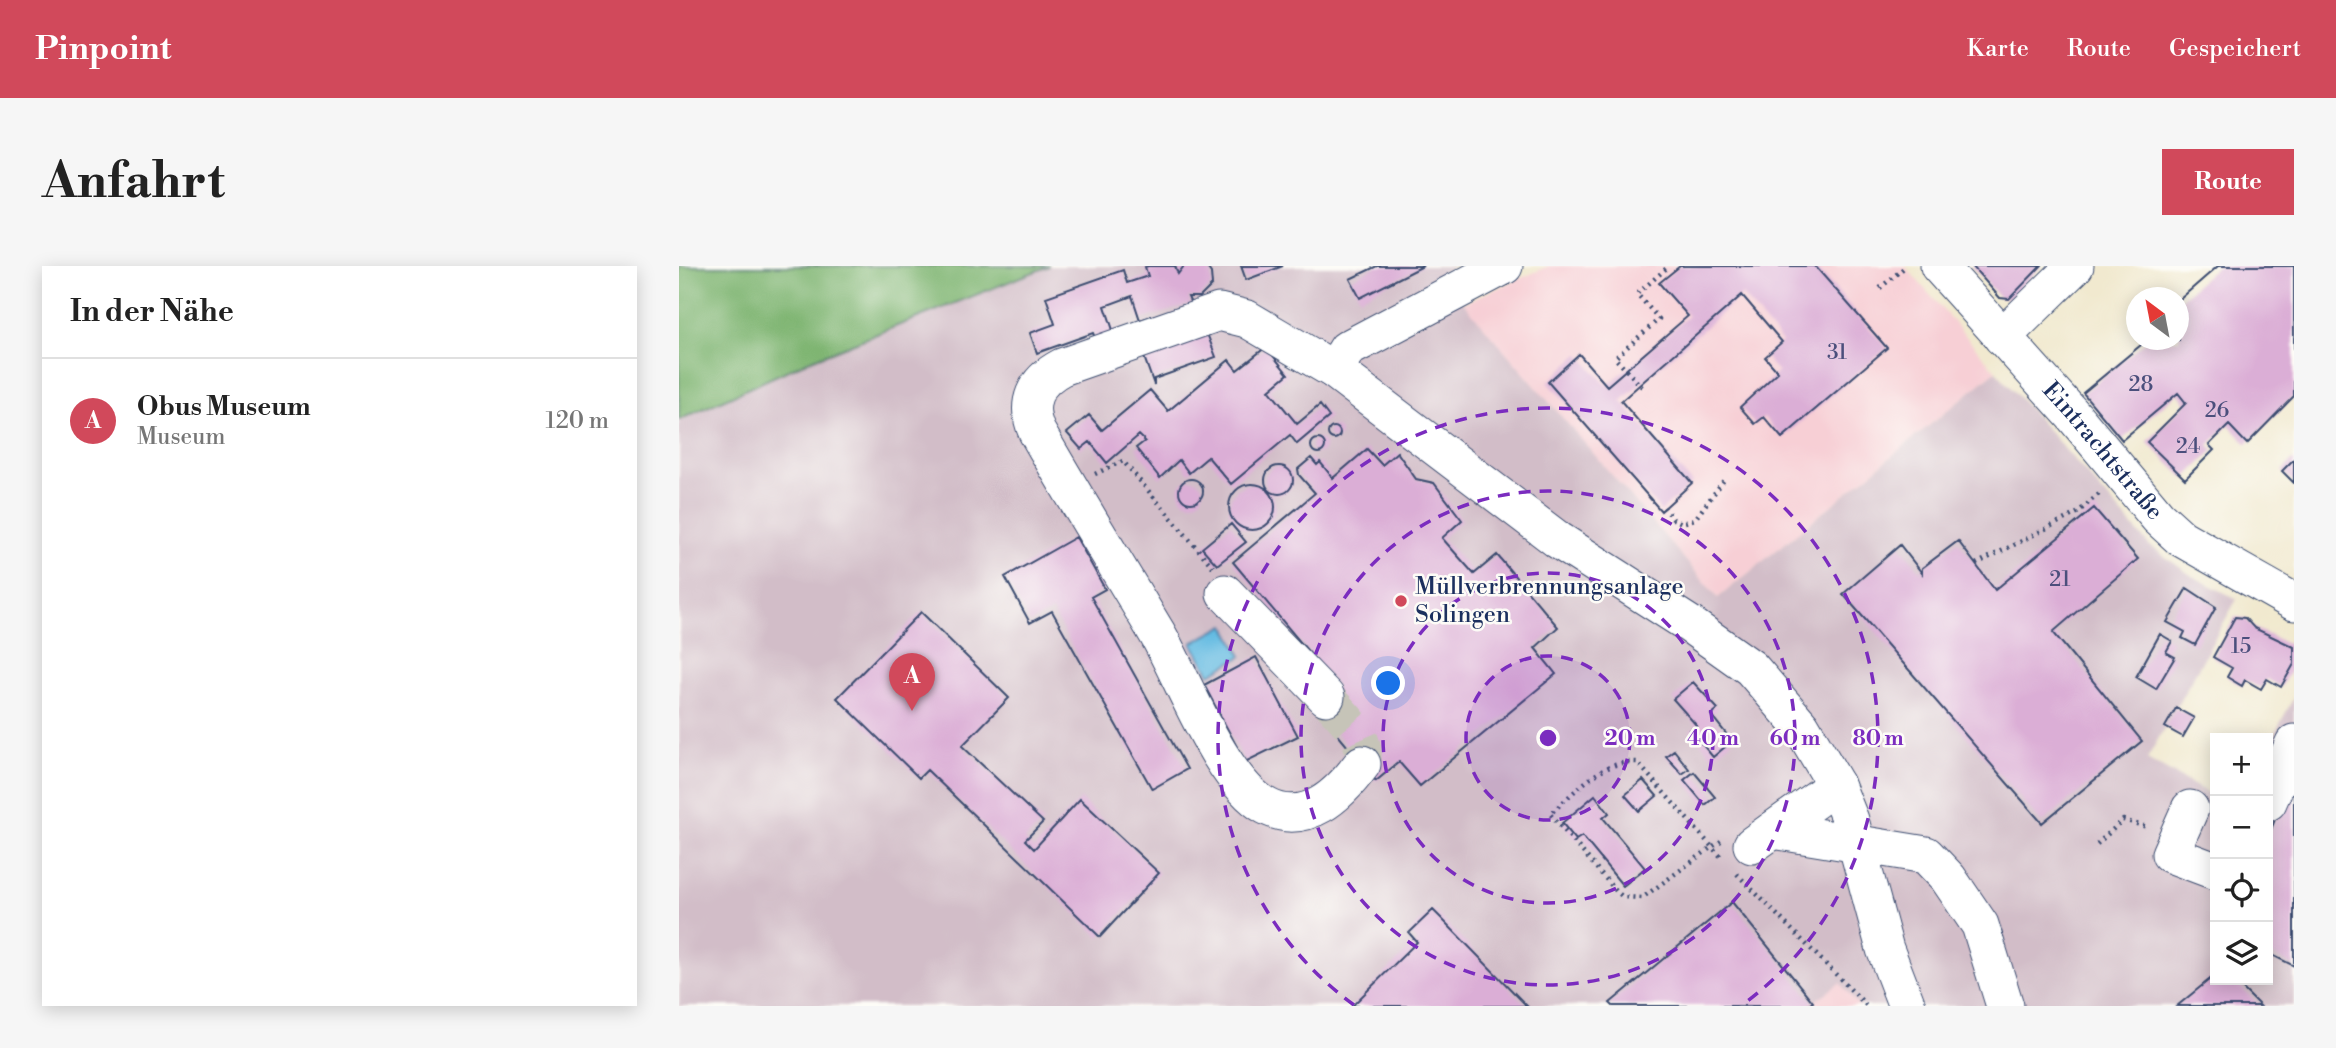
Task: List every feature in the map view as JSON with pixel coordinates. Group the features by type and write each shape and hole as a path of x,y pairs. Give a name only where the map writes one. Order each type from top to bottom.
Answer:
{"street":[{"path":"1334,370 1347,349 1504,266"},
{"name":"Eintrachtstraße","path":"1939,266 2158,517 2181,538 2294,602"},
{"path":"2001,337 2075,266"},
{"path":"1362,764 1346,787 1323,806 1301,812 1267,807 1241,787 1158,635 1031,419 1036,387 1046,375 1062,366 1219,312 1247,319 1334,370 1559,540 1689,624 1751,668 1801,726 1836,785 1856,841 1885,949 1907,1006"},
{"path":"1223,585 1326,697"},
{"path":"2271,796 2294,743"},
{"path":"1751,837 1836,785"},
{"path":"2184,823 2170,854 2210,869"},
{"path":"1751,837 1856,841 1926,855 1948,878 1980,925 2005,1006"},
{"path":"1863,966 1894,1006"}],"path":[{"path":"1642,387 1615,358 1659,319 1637,294 1669,266"},
{"path":"1880,288 1906,266"},
{"path":"1088,475 1107,470 1123,461 1223,585"},
{"path":"1976,564 2077,513 2120,472"},
{"path":"1664,507 1673,519 1682,523 1695,519 1724,480"},
{"path":"1751,837 1712,847 1642,898 1632,900 1617,892 1550,814 1602,770 1620,761 1637,762 1712,847 1867,1006"},
{"path":"2097,844 2123,820 2184,823"}],"shaded area":[{"path":"1049,266 1454,266 1440,274 1454,292 1718,598 1996,371 2149,545 2192,576 2237,599 2147,759 2210,794 2210,979 2178,1006 1859,1006 1840,983 1808,1006 679,1006 679,420 806,362"},
{"path":"1549,266 1905,266 1996,371 1718,598 1463,303"},
{"path":"2294,697 2294,1006 2260,1006 2239,985 2273,985 2273,737"},
{"path":"1840,982 1859,1006 1807,1006"}],"green space":[{"path":"679,266 1049,266 806,362 679,420"}],"water":[{"path":"1225,625 1242,656 1210,674 1192,643"}],"building":[{"path":"1175,266 1178,274 1184,266 1206,266 1211,273 1212,285 1200,297 1188,297 1191,304 1140,320 1132,296 1105,306 1117,342 1099,348 1093,333 1037,353 1030,333 1055,324 1046,297 1123,270 1127,283 1148,276 1145,267"},
{"path":"1241,266 1283,266 1246,280"},
{"path":"1377,266 1423,266 1360,298 1350,279"},
{"path":"1680,266 1815,266 1887,348 1782,438 1764,417 1755,424 1740,407 1778,372 1765,357 1782,342 1742,295 1621,401 1692,483 1661,511 1548,382 1579,354 1607,386 1688,316 1659,283"},
{"path":"1972,266 2041,266 2009,299 2000,298"},
{"path":"2218,266 2294,266 2294,396 2247,444 2229,425 2209,445 2214,450 2185,479 2147,442 2186,403 2178,393 2122,440 2083,393 2135,350 2189,350 2189,291"},
{"path":"1206,331 1216,357 1154,379 1154,385 1143,354"},
{"path":"1266,347 1288,374 1269,390 1297,424 1320,405 1329,417 1297,444 1290,435 1231,484 1208,457 1189,473 1179,460 1160,478 1136,448 1145,441 1139,435 1107,463 1090,442 1081,449 1067,433 1089,415 1102,430 1150,390 1168,411 1229,360 1237,370"},
{"path":"1329,428 1339,428 1339,438 1329,438"},
{"path":"1318,439 1323,441 1323,451 1318,453 1313,451 1311,446 1313,441"},
{"name":"Müllverbrennungsanlage Solingen","path":"1367,449 1382,465 1397,452 1416,479 1434,483 1462,520 1442,538 1474,574 1497,555 1558,627 1535,648 1556,674 1420,786 1399,762 1376,781 1315,707 1338,687 1233,562 1315,493 1299,475 1298,469 1311,458 1317,465 1320,462 1333,478"},
{"path":"2294,459 2294,483 2282,471"},
{"path":"1279,466 1289,470 1293,480 1289,490 1279,494 1269,490 1265,480 1269,470"},
{"path":"1191,479 1202,486 1203,491 1196,502 1191,503 1180,496 1179,491 1186,480"},
{"path":"1252,484 1268,491 1275,507 1268,523 1252,530 1236,523 1229,507 1236,491"},
{"path":"2094,508 2138,559 2053,632 2142,741 2042,823 1843,594 1900,545 1922,573 1922,568 1958,541 1995,590"},
{"path":"1231,524 1246,542 1217,565 1202,548"},
{"path":"1076,537 1105,589 1091,597 1187,769 1152,789 1052,611 1030,623 1005,577"},
{"path":"2187,588 2216,607 2195,645 2182,638 2185,632 2167,622"},
{"path":"921,612 1009,698 962,746 1043,822 1025,840 1034,849 1080,799 1159,873 1100,937 927,770 919,778 837,698"},
{"path":"2235,617 2245,618 2254,628 2294,647 2294,664 2281,687 2267,679 2261,689 2245,680 2242,686 2227,677 2232,668 2213,657"},
{"path":"2160,634 2172,641 2166,652 2175,657 2156,689 2136,677"},
{"path":"1256,657 1298,736 1245,762 1204,685"},
{"path":"1693,682 1718,709 1711,715 1732,741 1713,757 1690,730 1697,726 1673,699"},
{"path":"2176,708 2194,718 2183,737 2165,727"},
{"path":"1674,750 1689,769 1682,774 1666,756"},
{"path":"1694,772 1715,797 1705,805 1684,780"},
{"path":"2294,772 2294,966 2273,956 2273,824"},
{"path":"1643,780 1657,796 1639,811 1625,795"},
{"path":"1595,795 1609,813 1603,818 1645,868 1623,886 1582,836 1576,840 1562,823"},
{"path":"1732,902 1813,1002 1807,1006 1613,1006 1610,1003"},
{"path":"1433,910 1527,1006 1352,1006 1417,942 1409,933"},
{"path":"2210,979 2210,985 2239,985 2260,1006 2177,1006"}],"tunnel":[{"path":"1326,697 1358,736 1362,745 1362,764"}],"place":[{"name":"Müllverbrennungsanlage Solingen","path":"1401,601"},
{"name":"Obus Museum","path":"912,711"}]}
